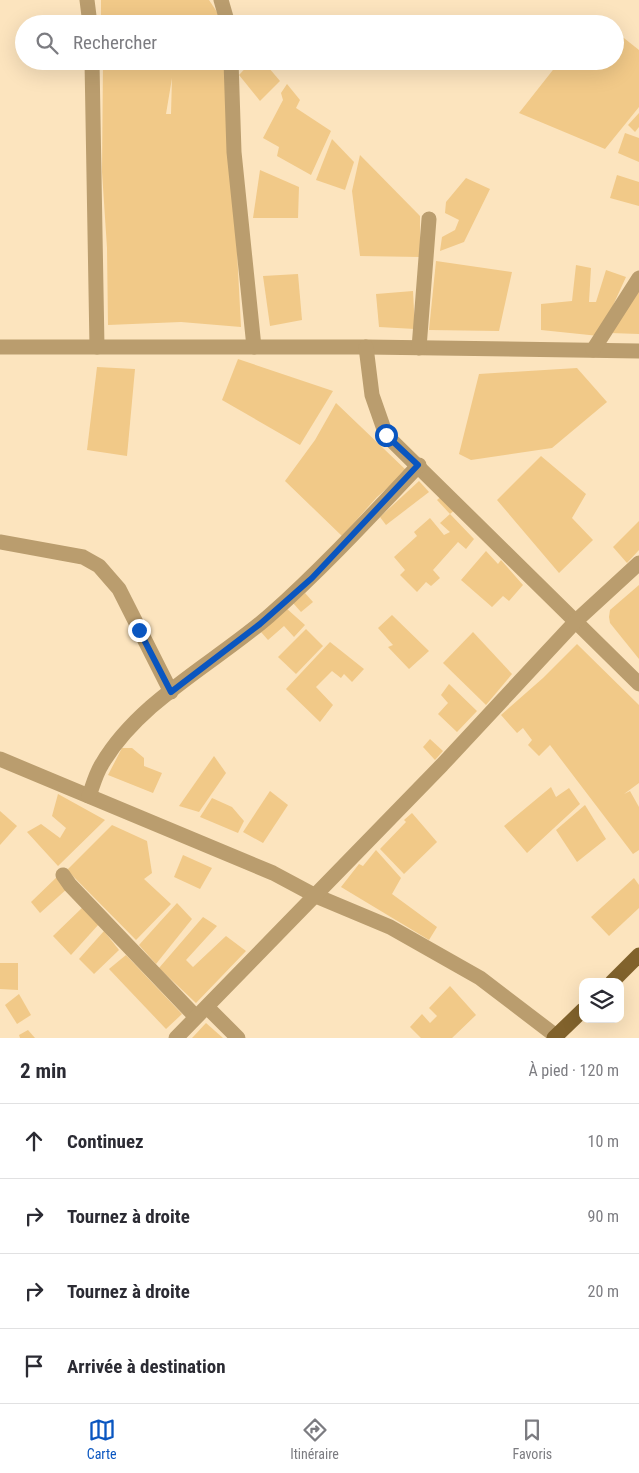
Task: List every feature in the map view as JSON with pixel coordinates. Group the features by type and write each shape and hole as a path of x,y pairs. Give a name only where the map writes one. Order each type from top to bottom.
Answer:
{"main road":[{"path":"616,978 639,955"},
{"path":"555,1037 579,1014"}],"street":[{"path":"87,0 89,15"},
{"path":"221,0 225,15"},
{"path":"92,70 97,347"},
{"path":"231,70 234,152 254,347"},
{"path":"419,348 428,219"},
{"path":"593,350 639,278"},
{"path":"0,347 366,347 639,351"},
{"path":"366,347 372,395 386,435 577,620 639,684"},
{"path":"89,796 101,765 122,737 171,692 260,624 312,578 418,465"},
{"path":"0,542 83,557 99,566 119,589 171,692"},
{"path":"176,1038 316,896 510,694 577,620 639,563"},
{"path":"0,759 273,873 316,896 362,914 431,949 480,978 555,1037"},
{"path":"63,875 82,898 201,1012 238,1038"}],"building":[{"path":"101,0 209,0 219,15 101,15"},
{"path":"624,38 639,50 639,107 605,149 519,113 553,70 624,70"},
{"path":"103,70 227,70 241,327 181,322 108,325 107,248 102,172","holes":["172,78 171,114 166,114"]},
{"path":"244,70 271,70 280,81 260,101 239,75"},
{"path":"287,84 300,100 296,108 331,131 311,175 277,156 279,147 263,138 283,100 281,93"},
{"path":"639,113 639,127 635,132 628,125"},
{"path":"625,133 639,138 639,162 618,153"},
{"path":"332,139 354,162 345,190 316,180"},
{"path":"360,155 420,216 420,257 360,256 352,191"},
{"path":"260,170 299,187 298,218 253,218"},
{"path":"617,175 639,182 639,206 610,198"},
{"path":"466,178 490,189 464,242 440,251 442,237 455,230 459,220 445,213 446,202"},
{"path":"436,261 512,272 499,331 429,330"},
{"path":"576,265 591,268 589,302 596,302 606,270 626,277 599,336 541,330 541,304 572,301"},
{"path":"298,274 302,320 270,326 263,276"},
{"path":"639,288 639,334 610,333"},
{"path":"413,291 415,329 379,327 376,294"},
{"path":"238,359 333,391 300,445 222,400"},
{"path":"97,367 135,369 127,456 87,450"},
{"path":"577,368 607,402 552,448 471,460 459,454 479,374"},
{"path":"336,403 407,471 377,497 342,536 285,481 315,440"},
{"path":"541,456 586,494 572,518 593,540 559,573 497,500"},
{"path":"419,481 429,492 386,525 380,517"},
{"path":"444,494 457,508 450,514 437,500"},
{"path":"450,514 474,539 466,549 458,542 433,570 440,578 431,586 426,582 417,592 400,575 405,570 394,557 417,536 414,532 430,518 444,535 450,532 440,523"},
{"path":"639,521 639,550 627,563 613,547"},
{"path":"486,551 498,564 501,560 523,585 509,601 503,596 492,607 461,580"},
{"path":"639,585 639,659 610,623 609,617 610,610"},
{"path":"305,593 313,602 301,612 293,603"},
{"path":"286,608 305,625 294,637 284,626 268,640 261,632"},
{"path":"392,615 429,651 409,669 388,647 393,645 378,628"},
{"path":"306,629 323,646 296,674 278,657"},
{"path":"473,632 512,674 486,705 443,663"},
{"path":"330,642 364,669 352,682 344,674 341,678 332,671 316,687 333,705 320,722 286,689"},
{"path":"577,644 639,705 639,783 624,794 630,791 639,807 639,850 633,854 550,745 539,756 528,745 532,740 523,728 517,733 501,715 543,678"},
{"path":"449,684 477,711 457,732 438,714 448,703 441,695"},
{"path":"430,739 443,751 435,760 423,747"},
{"path":"122,748 132,748 144,758 144,766 162,773 153,793 108,775"},
{"path":"214,756 226,773 199,812 179,806"},
{"path":"551,787 556,797 569,788 580,804 527,853 504,826"},
{"path":"270,791 288,805 263,843 243,832"},
{"path":"58,794 105,820 58,866 27,832 41,824 60,838 66,828 52,816"},
{"path":"212,798 232,807 244,821 238,833 200,817"},
{"path":"585,805 606,839 577,862 556,830"},
{"path":"0,811 17,826 0,845"},
{"path":"412,813 437,842 404,874 380,849"},
{"path":"112,825 147,841 152,873 144,879 171,904 136,940 67,870"},
{"path":"376,850 401,878 392,894 437,927 429,940 341,887 359,864 363,866"},
{"path":"183,855 212,868 200,889 174,877"},
{"path":"60,874 68,888 40,913 31,902"},
{"path":"634,878 639,885 639,908 609,936 591,917"},
{"path":"177,903 192,919 156,964 139,945"},
{"path":"84,906 99,924 71,955 53,936"},
{"path":"203,917 217,926 186,960 193,967 226,936 246,951 196,1003 159,968"},
{"path":"104,931 119,950 94,974 79,959"},
{"path":"126,955 182,1014 166,1029 109,969"},
{"path":"0,963 18,963 18,990 0,989"},
{"path":"450,986 476,1015 452,1038 421,1038 410,1027 422,1014 430,1023 437,1016 429,1008"},
{"path":"19,994 31,1015 17,1024 5,1005"},
{"path":"206,1023 223,1038 192,1038"},
{"path":"28,1030 35,1038 20,1038 19,1035"}],"route":[{"path":"139,630 171,692 260,624 312,578 418,465 386,435"}]}
